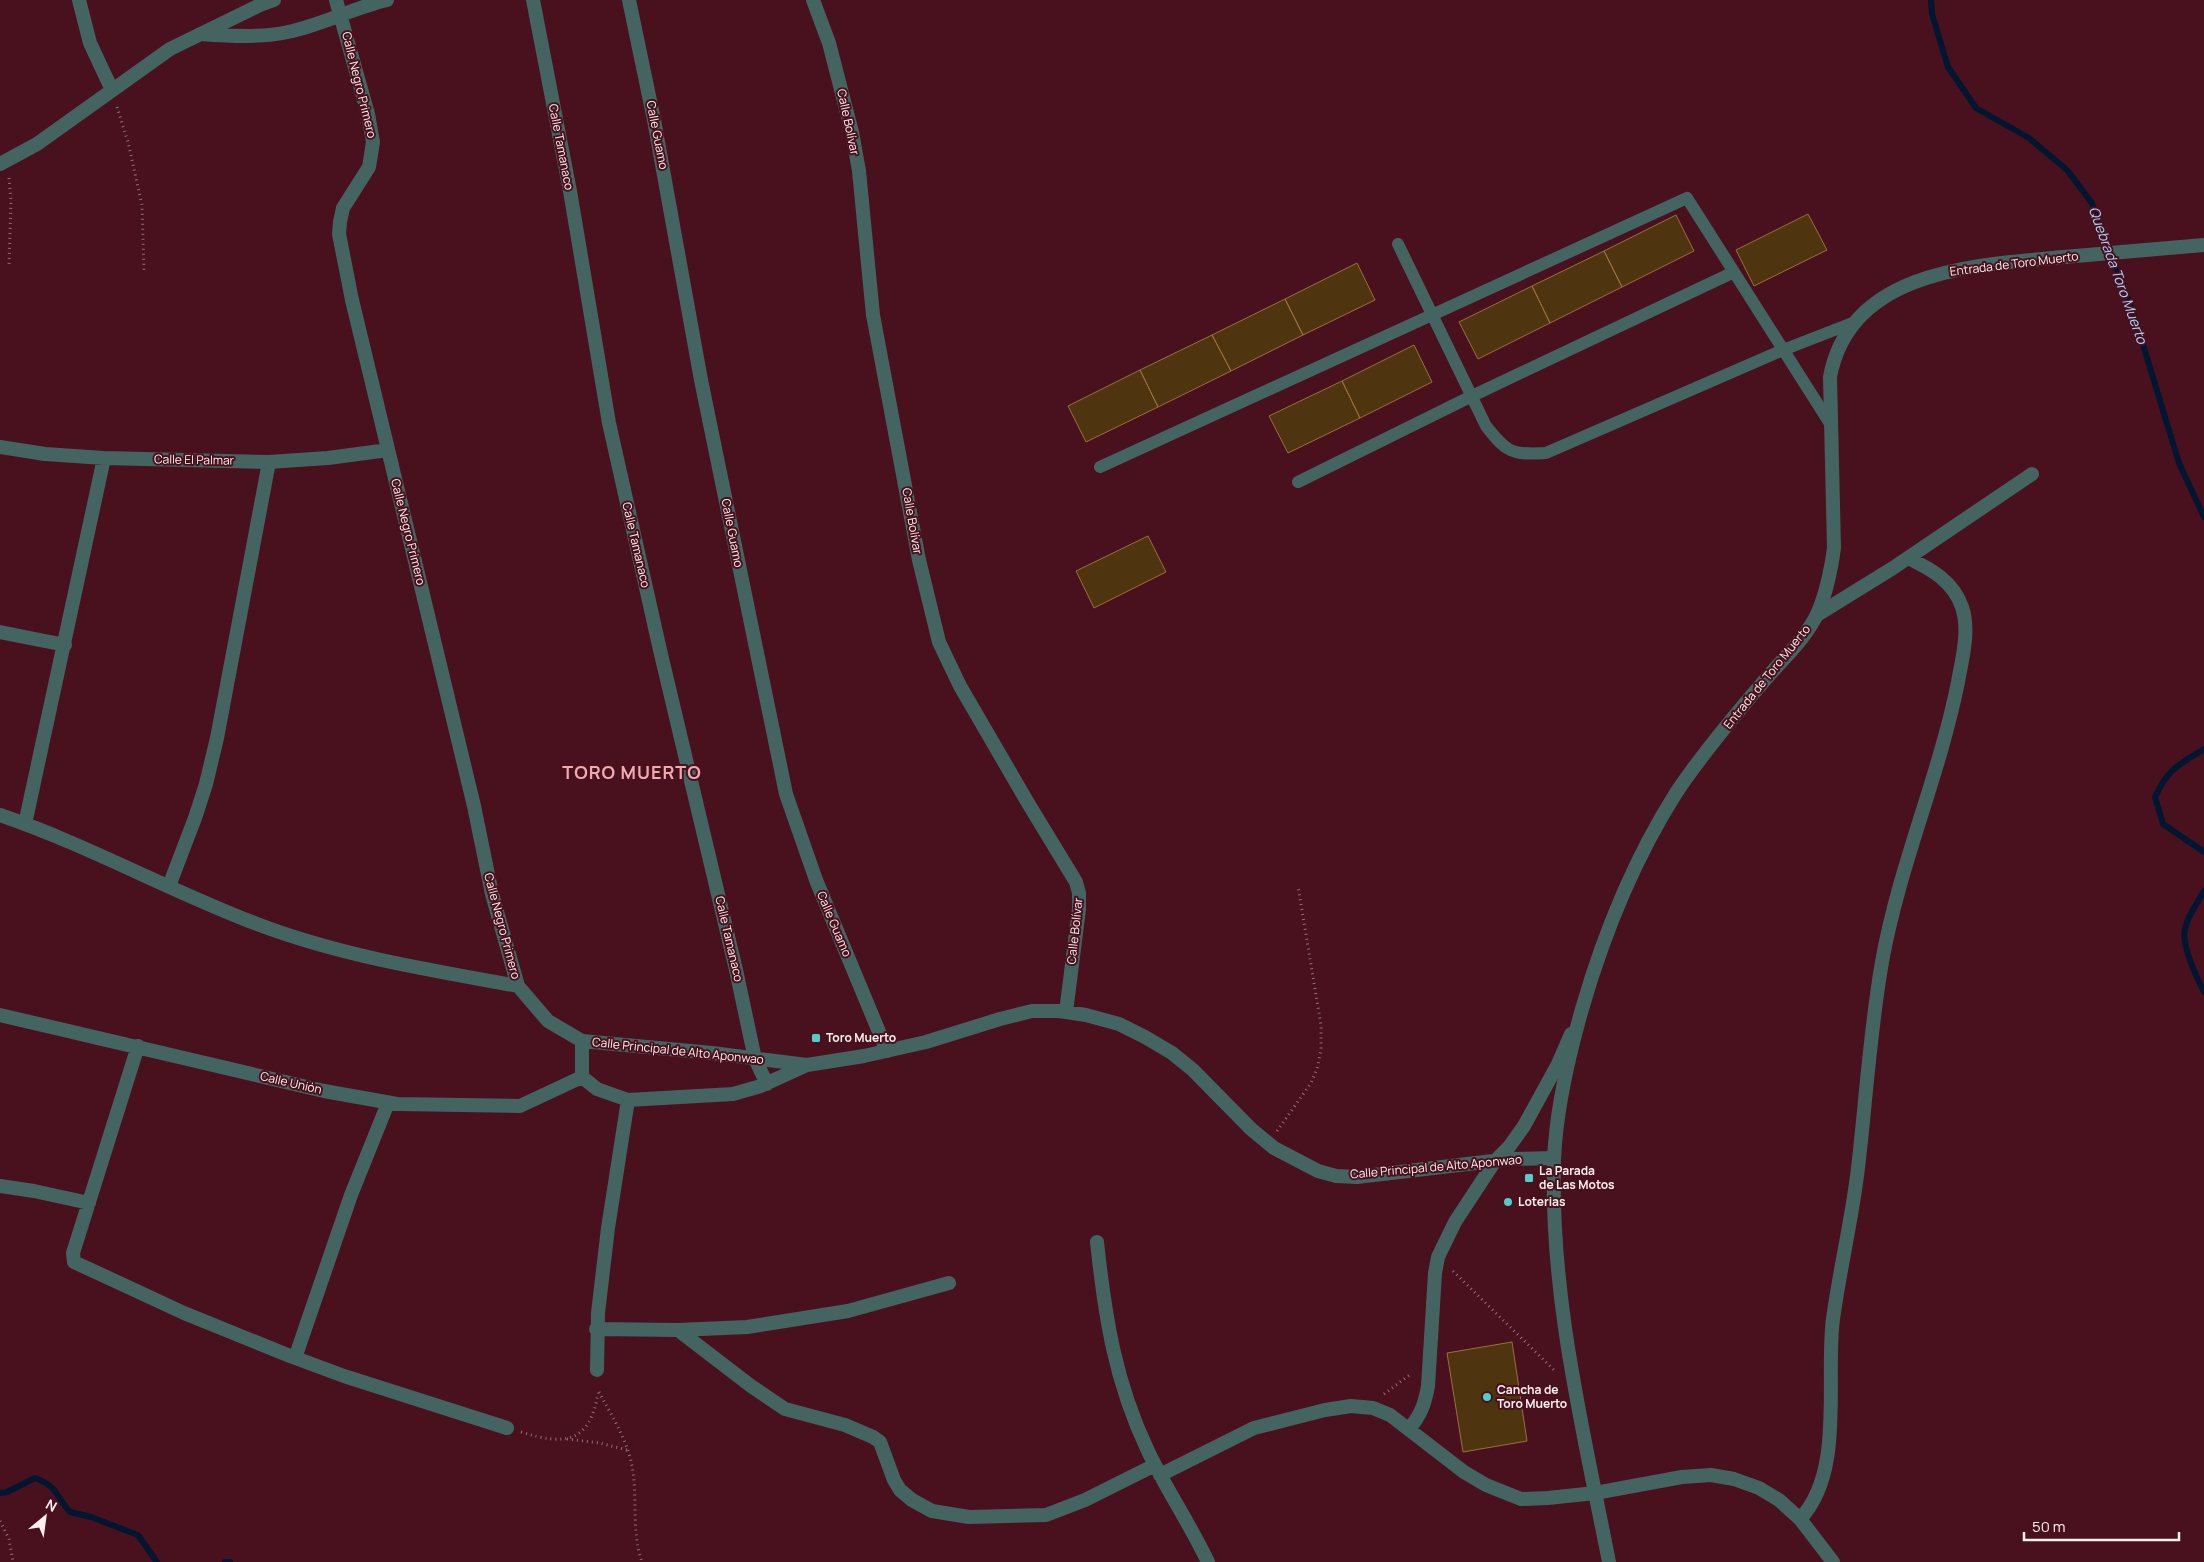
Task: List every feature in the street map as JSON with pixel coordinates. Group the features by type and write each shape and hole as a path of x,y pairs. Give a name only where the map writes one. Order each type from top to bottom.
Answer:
{"street":[{"path":"79,0 90,43 112,90"},
{"path":"4,162 37,144 170,49 260,4 274,0"},
{"name":"Calle Negro Primero","path":"336,0 368,114 373,142 369,167 344,208 339,234 352,300 474,806 492,894 518,986 548,1021 582,1041"},
{"path":"200,34 248,36 288,32 387,0"},
{"name":"Calle Tamanaco","path":"533,0 570,191 609,423 755,1059 767,1084"},
{"name":"Calle Guamo","path":"630,0 703,389 786,794 816,880 887,1051"},
{"name":"Calle Bolívar","path":"813,0 829,43 852,132 859,171 873,315 919,560 939,642 960,686 1028,803 1062,856 1076,882 1079,893 1079,909 1066,1012"},
{"name":"Entrada de Toro Muerto","path":"1609,1562 1576,1396 1563,1316 1554,1197 1554,1158 1568,1064 1598,956 1622,894 1640,856 1667,809 1694,768 1795,646 1817,615 1831,574 1834,548 1830,377 1833,362 1845,335 1866,310 1889,294 1922,279 1948,272 1980,266 2204,245"},
{"name":"Calle El Palmar","path":"0,447 45,454 104,458 269,462 328,458 388,450"},
{"path":"25,824 65,646 104,458"},
{"path":"169,886 196,818 217,738 269,462"},
{"path":"1817,615 1908,558 2032,474"},
{"path":"1800,1519 1810,1509 1818,1494 1826,1468 1830,1419 1833,1321 1858,1171 1879,977 1887,935 1942,747 1963,653 1965,629 1962,608 1952,588 1940,576 1908,558"},
{"path":"0,632 65,646"},
{"path":"0,815 25,824 256,924 295,937 408,967 518,986"},
{"path":"1409,1429 1418,1418 1425,1404 1428,1386 1435,1273 1438,1257 1459,1214 1495,1161 1509,1147 1541,1098 1558,1064 1585,1000"},
{"name":"Calle Principal de Alto Aponwao","path":"807,1065 712,1052 582,1041 582,1077 597,1089 628,1100 733,1094 767,1084 807,1065 926,1042 1000,1018 1024,1013 1066,1012 1119,1024 1172,1053 1193,1070 1267,1143 1296,1161 1318,1171 1336,1176 1357,1177 1495,1161 1554,1158"},
{"name":"Calle Unión","path":"0,1015 324,1091 388,1102 520,1106 582,1077"},
{"path":"138,1046 73,1253 74,1262 184,1313 295,1358 344,1376 507,1428"},
{"path":"596,1370 596,1329 608,1228 628,1100"},
{"path":"295,1358 351,1196 388,1102"},
{"path":"0,1186 89,1203"},
{"path":"1097,1242 1105,1314 1114,1358 1125,1396 1158,1470 1189,1523 1208,1562"},
{"path":"596,1329 678,1330 747,1327 828,1315 949,1283"},
{"path":"678,1330 778,1405 804,1415 845,1425 873,1437 880,1442 894,1480 900,1490 912,1500 932,1511 969,1516 1033,1517 1046,1515 1158,1470 1254,1428 1325,1410 1351,1406 1373,1408 1390,1415 1430,1448 1464,1472 1504,1494 1520,1499 1595,1493 1682,1477 1711,1475 1734,1479 1759,1488 1779,1500 1800,1519 1833,1562"}],"lane":[{"path":"1100,467 1687,198 1831,426"},
{"path":"1398,244 1486,426 1502,445 1520,454 1546,453 1783,350 1855,322"},
{"path":"1298,482 1472,396 1734,272"}],"path":[{"path":"112,90 128,142 142,205 144,272"},
{"path":"4,162 11,201 9,265"},
{"path":"1267,1143 1283,1125 1311,1083 1317,1069 1321,1050 1321,1025 1298,886"},
{"path":"1438,1257 1542,1357 1576,1396"},
{"path":"1381,1395 1410,1375 1430,1350"},
{"path":"596,1370 599,1392 628,1450 632,1467 636,1531 642,1562"},
{"path":"564,1439 576,1436 586,1429 592,1420 599,1392"},
{"path":"507,1428 534,1436 600,1443 628,1450"},
{"path":"0,1521 9,1539 13,1562"}],"building":[{"path":"1808,214 1827,250 1754,286 1736,250"},
{"path":"1676,215 1694,251 1622,287 1604,251"},
{"path":"1604,251 1622,287 1550,323 1532,286"},
{"path":"1357,263 1375,300 1303,335 1285,299"},
{"path":"1532,286 1550,323 1478,359 1459,322"},
{"path":"1285,299 1303,335 1231,371 1212,335"},
{"path":"1212,335 1231,371 1158,407 1140,370"},
{"path":"1414,345 1432,382 1360,418 1342,381"},
{"path":"1140,370 1158,407 1086,442 1068,406"},
{"path":"1342,381 1360,418 1288,453 1269,416"},
{"path":"1148,536 1166,572 1094,608 1076,571"},
{"name":"Cancha de Toro Muerto","path":"1512,1342 1527,1441 1463,1452 1447,1353"}],"waterway":[{"name":"Quebrada Toro Muerto","path":"1931,0 1932,14 1948,67 1976,108 2029,138 2067,170 2092,203 2134,315 2179,463 2204,517"},
{"name":"Quebrada Toro Muerto","path":"2204,749 2175,768 2160,787 2155,797 2163,824 2204,852"},
{"name":"Quebrada Toro Muerto","path":"2204,891 2188,919 2184,935 2190,961 2204,992"},
{"path":"0,1493 7,1492 35,1478 43,1481 53,1488 70,1512 91,1517 138,1535 157,1562"},
{"path":"225,1562 230,1562"}],"place":[{"name":"Toro Muerto","path":"816,1038"},
{"name":"La Parada de Las Motos","path":"1529,1178"},
{"name":"Loterias","path":"1508,1202"},
{"name":"Cancha de Toro Muerto","path":"1487,1397"}],"district":[{"name":"TORO MUERTO","path":"632,773"}]}
